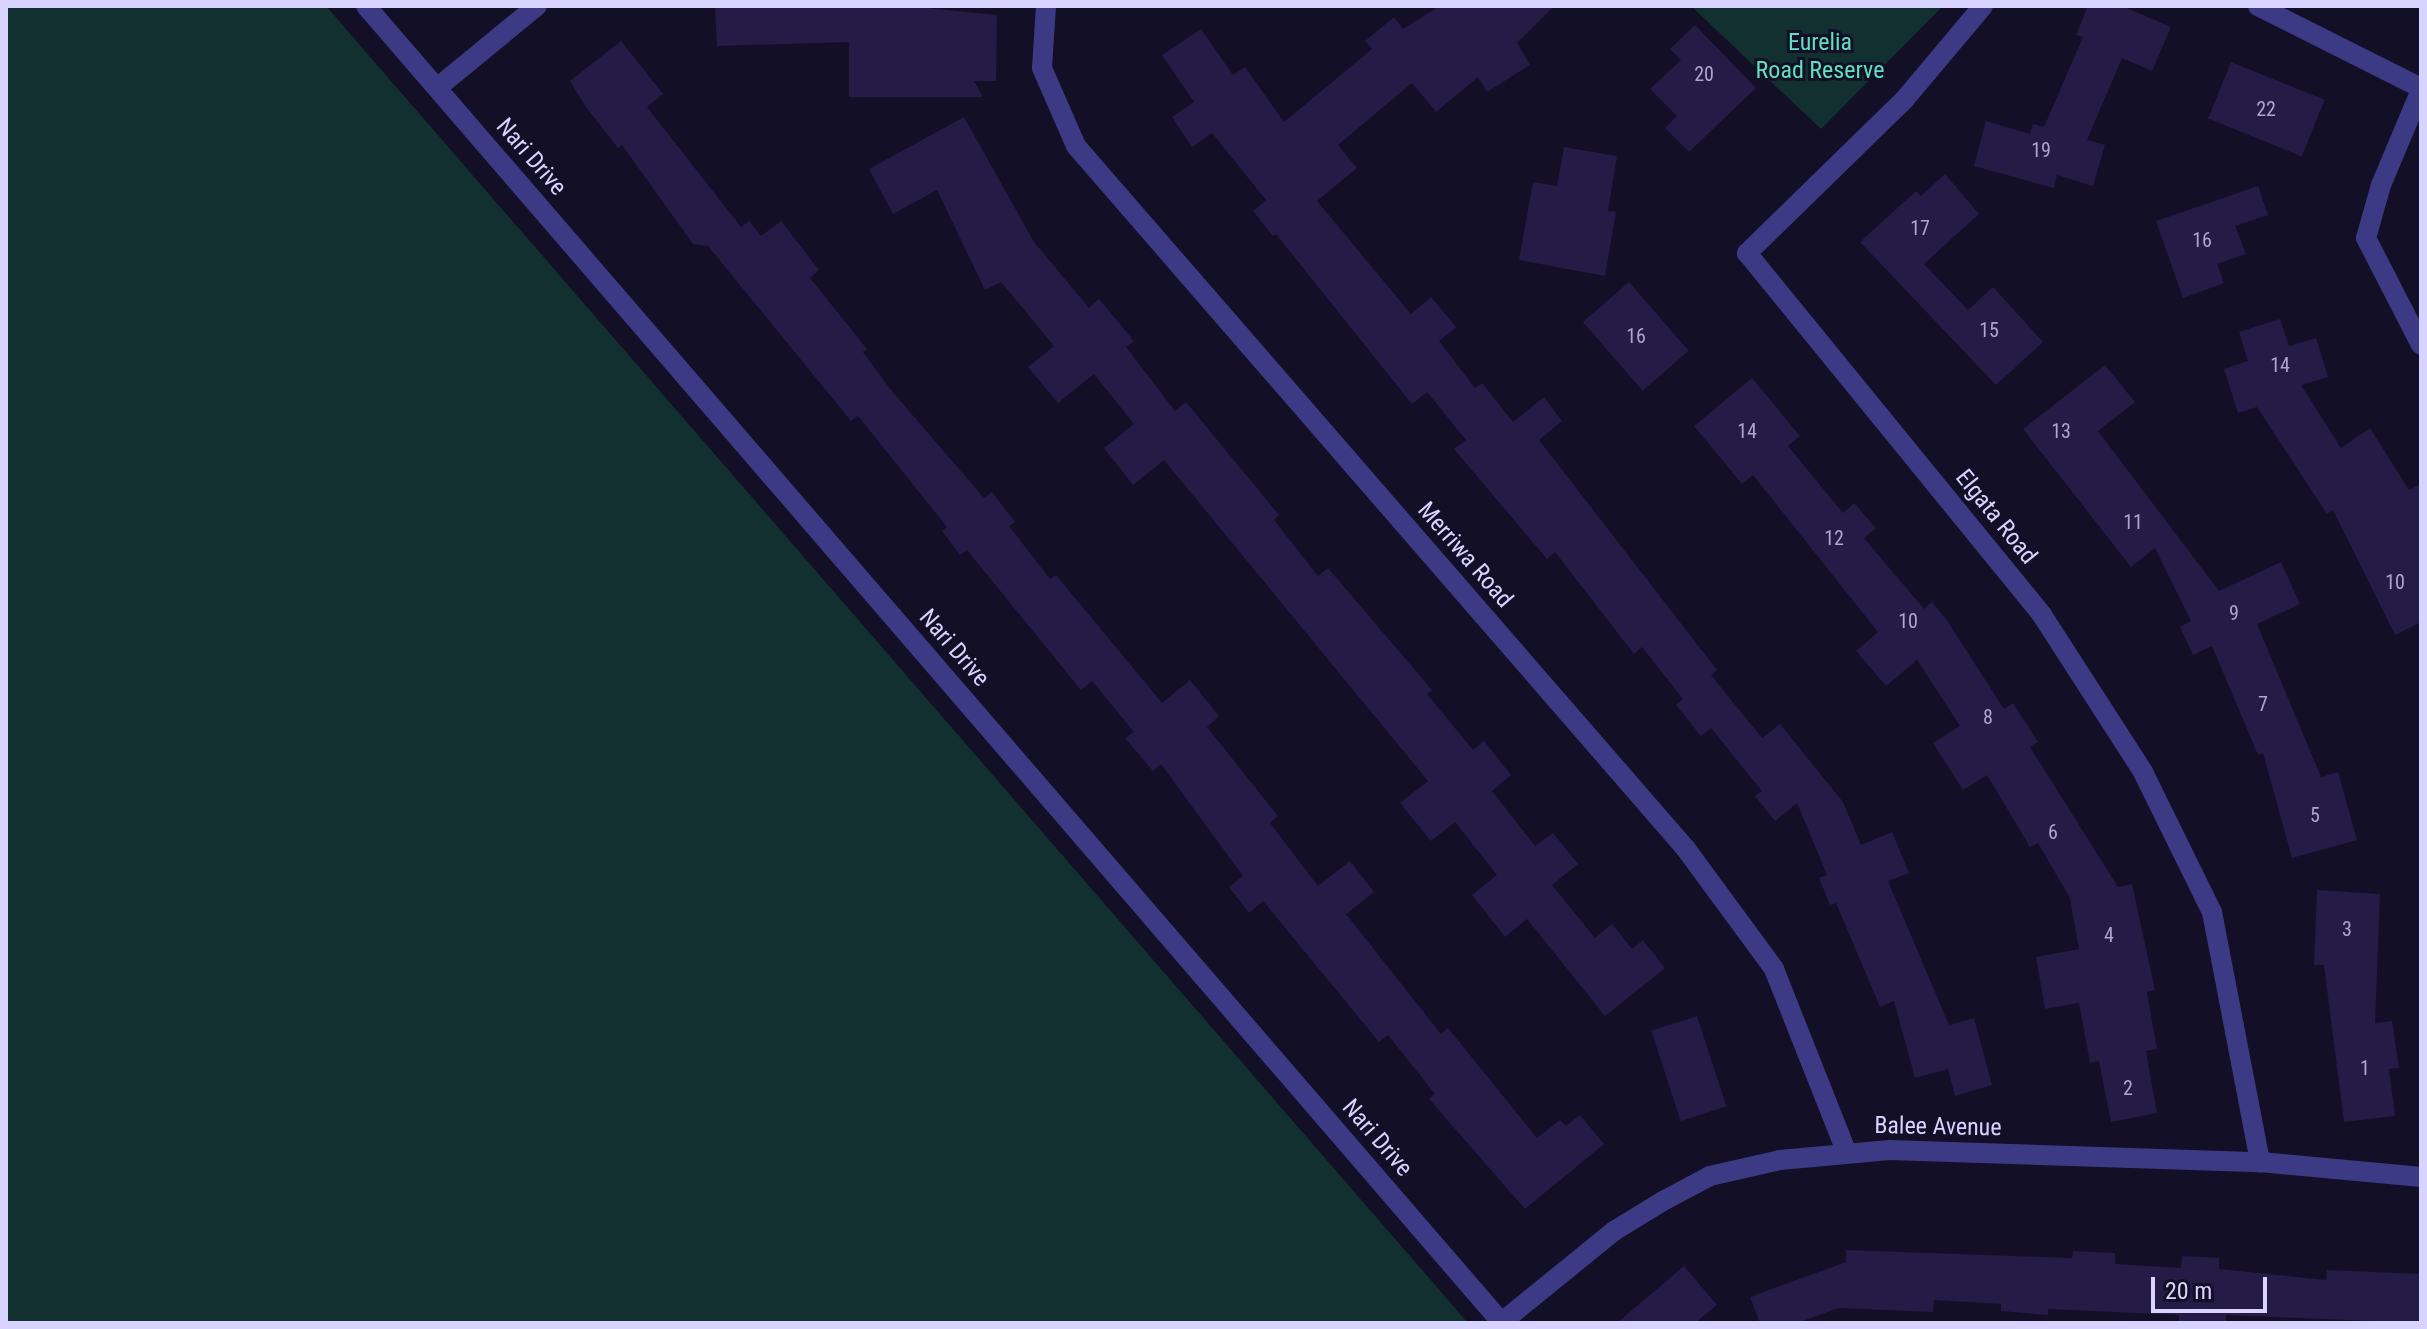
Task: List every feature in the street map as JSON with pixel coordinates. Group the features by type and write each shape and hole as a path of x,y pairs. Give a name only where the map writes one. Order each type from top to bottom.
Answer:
{"street":[{"name":"Nari Drive","path":"366,6 1502,1323"},
{"path":"437,88 537,6"},
{"name":"Merriwa Road","path":"1046,6 1042,68 1076,146 1686,849 1774,969 1846,1151"},
{"name":"Elgata Road","path":"1983,6 1905,99 1747,253 2042,615 2143,772 2212,912 2260,1162"},
{"path":"2258,6 2421,89 2381,185 2366,238 2421,345"},
{"name":"Balee Avenue","path":"1502,1323 1614,1231 1710,1176 1846,1151 2260,1162 2421,1177"}],"green space":[{"path":"6,6 326,6 1468,1323 6,1323"},
{"name":"Eurelia Road Reserve","path":"1691,6 1943,6 1821,129"}],"building":[{"path":"715,6 908,6 997,15 996,81 974,81 983,97 849,97 849,42 717,46"},
{"path":"1440,6 1554,6 1517,43 1530,65 1487,92 1478,77 1436,112 1412,83 1338,145 1357,168 1317,201 1411,314 1431,297 1456,327 1439,341 1475,388 1482,383 1513,422 1544,397 1562,421 1539,440 1717,670 1711,675 1762,738 1780,724 1843,802 1861,845 1892,832 1909,873 1888,881 1949,1025 1974,1018 1992,1085 1955,1096 1948,1069 1915,1078 1894,1001 1880,1007 1836,903 1830,905 1819,878 1827,875 1797,803 1775,821 1755,796 1762,791 1711,728 1701,736 1676,705 1683,699 1642,647 1634,654 1555,552 1547,559 1454,449 1466,440 1427,392 1412,404 1276,234 1273,236 1253,211 1266,200 1212,133 1192,147 1172,117 1194,102 1162,55 1201,29 1233,75 1245,67 1284,122 1372,49 1365,41 1394,17 1403,29"},
{"path":"2088,6 2122,6 2171,27 2152,71 2122,58 2087,140 2105,145 2093,186 2057,175 2054,188 1974,166 1986,121 2030,134 2033,124 2044,127 2083,37 2076,35"},
{"path":"1695,25 1756,88 1689,152 1665,128 1677,116 1650,89 1681,60 1670,49"},
{"path":"621,41 663,94 647,107 741,227 749,221 761,236 781,221 819,270 810,278 867,349 863,352 891,390 984,498 992,492 1015,522 1009,526 1050,579 1056,575 1162,703 1190,680 1219,716 1207,727 1278,816 1270,823 1318,886 1350,861 1374,892 1346,914 1441,1034 1448,1028 1537,1138 1560,1120 1566,1126 1580,1115 1604,1144 1525,1209 1429,1099 1435,1094 1388,1035 1379,1042 1263,901 1249,913 1229,887 1243,876 1161,764 1153,771 1125,738 1134,732 1092,681 1081,690 967,550 960,555 942,531 947,527 858,416 851,421 708,246 693,244 622,145 618,148 586,107 570,81"},
{"path":"2231,62 2325,100 2302,156 2208,119"},
{"path":"964,117 1034,242 1089,308 1099,299 1134,341 1126,347 1175,411 1186,402 1279,515 1274,520 1318,576 1328,568 1432,690 1427,694 1473,750 1484,741 1511,775 1492,791 1535,846 1553,833 1578,864 1552,885 1595,938 1612,924 1632,949 1643,940 1665,968 1605,1016 1527,919 1505,937 1472,895 1497,875 1455,822 1431,841 1400,803 1428,781 1164,460 1133,485 1104,448 1134,424 1094,374 1058,403 1028,367 1054,346 1001,282 985,290 937,190 893,214 869,169"},
{"path":"1564,147 1617,156 1608,211 1616,212 1605,276 1519,260 1533,182 1557,186"},
{"path":"1945,174 1979,214 1924,264 1968,310 1993,287 2043,342 1996,385 1860,242 1916,191 1921,196"},
{"path":"2258,186 2268,215 2235,226 2246,254 2217,264 2224,283 2183,298 2156,221"},
{"path":"1629,282 1689,351 1643,391 1583,322"},
{"path":"2280,319 2289,346 2316,338 2328,377 2301,385 2341,448 2370,428 2409,490 2421,484 2421,622 2395,635 2333,510 2327,514 2257,407 2238,413 2224,369 2248,361 2239,332"},
{"path":"2105,365 2135,402 2098,431 2219,591 2281,562 2300,604 2257,624 2321,777 2338,772 2357,840 2292,858 2263,753 2258,755 2212,646 2193,655 2180,627 2191,621 2155,548 2131,567 2023,429"},
{"path":"1752,378 1800,436 1788,446 1843,513 1854,503 1876,528 1864,538 1924,609 1932,602 1946,619 2004,709 2013,703 2038,742 2030,747 2118,887 2132,884 2155,990 2147,992 2157,1049 2146,1051 2157,1113 2111,1122 2099,1061 2090,1063 2079,1003 2045,1009 2036,957 2079,949 2070,898 2038,843 2030,847 1987,775 1963,790 1933,743 1960,726 1917,660 1886,686 1856,651 1878,632 1753,475 1742,484 1694,426"},
{"path":"2317,890 2380,894 2375,1023 2392,1021 2399,1068 2389,1069 2395,1116 2344,1122 2324,965 2314,965"},
{"path":"1697,1016 1726,1106 1681,1121 1651,1031"},
{"path":"1846,1250 2072,1258 2073,1251 2115,1253 2115,1264 2181,1268 2182,1256 2219,1258 2219,1269 2326,1280 2327,1270 2421,1274 2421,1323 2226,1315 2226,1323 2179,1323 2179,1315 2048,1309 2048,1315 2001,1311 2001,1304 1934,1300 1933,1312 1839,1308 1797,1323 1760,1323 1750,1297 1846,1262"},
{"path":"1684,1266 1717,1305 1695,1323 1617,1323"}]}
